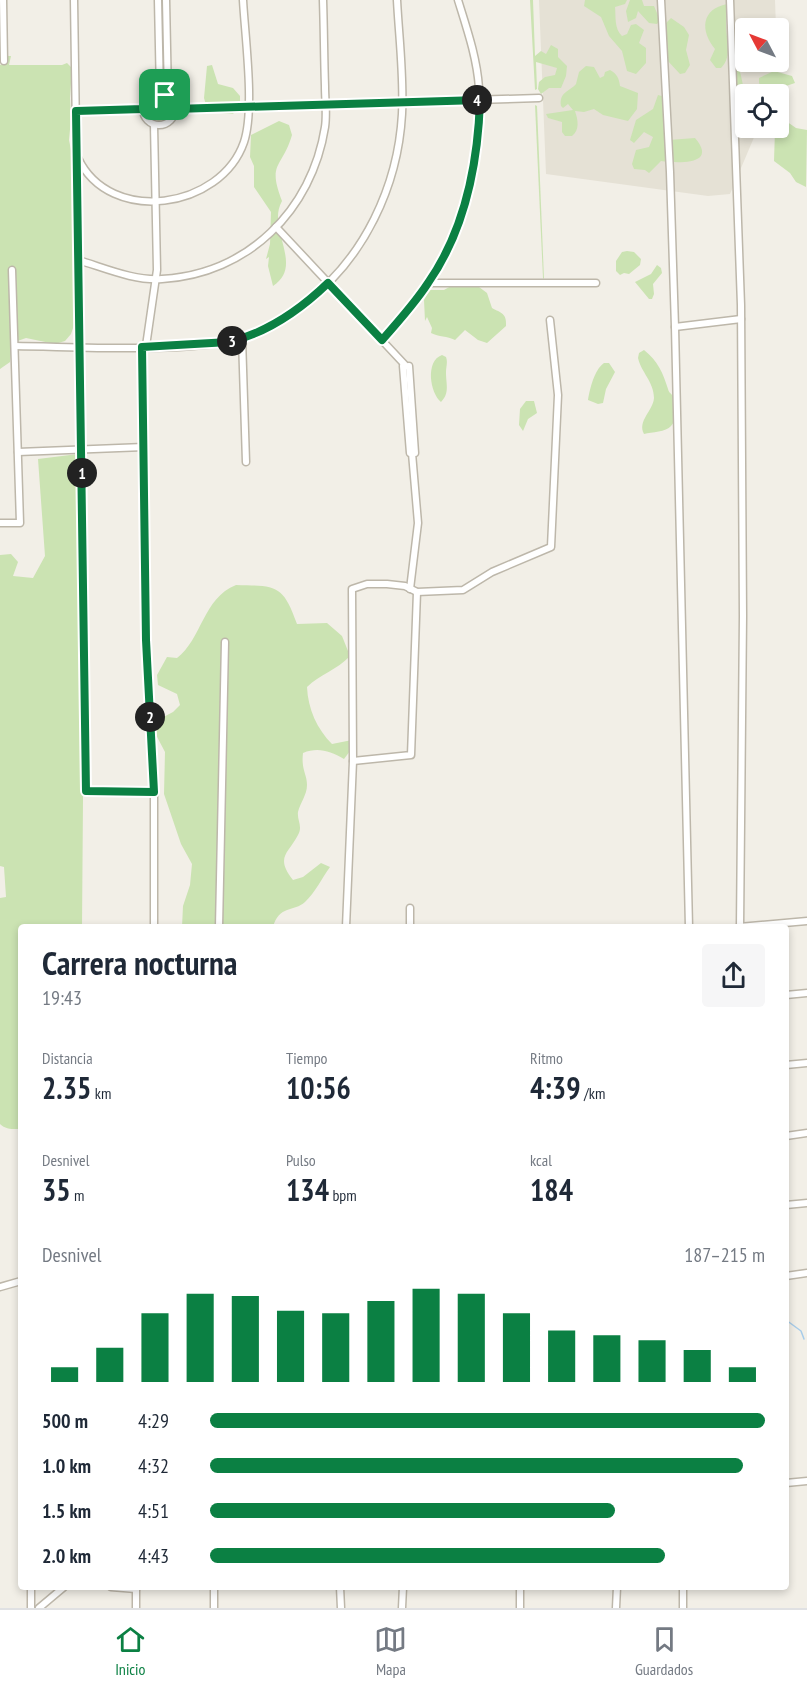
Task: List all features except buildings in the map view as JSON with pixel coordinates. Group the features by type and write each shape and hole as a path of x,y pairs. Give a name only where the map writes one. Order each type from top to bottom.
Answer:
{"street":[{"path":"3,0 4,61"},
{"path":"74,0 86,791 154,792"},
{"path":"158,0 160,94"},
{"path":"166,0 168,96 174,109 168,122 154,125 146,119 143,109 146,100 160,94 168,96"},
{"path":"76,155 90,174 108,189 136,200 155,203 191,194 209,185 220,176 238,155 249,121 243,0"},
{"path":"78,260 137,277 156,279 179,276 236,259 276,227 294,208 314,171 325,124 323,0"},
{"path":"15,346 144,346 229,342 269,326 295,310 328,283 358,247 378,211 399,147 402,102 396,0"},
{"path":"382,340 428,283 451,239 469,187 479,133 480,100 473,47 458,0"},
{"path":"661,0 675,327 689,924"},
{"path":"730,0 741,319 743,616 739,924"},
{"path":"174,109 539,98"},
{"path":"76,111 143,109"},
{"path":"154,125 156,279 144,346 146,640 154,792 154,924"},
{"path":"276,227 406,366 418,523 413,590 411,755 352,761"},
{"path":"0,523 20,523 12,270"},
{"path":"428,283 596,283"},
{"path":"675,327 741,319"},
{"path":"346,924 352,761 352,589 367,584 387,584 413,590 469,588 492,572 551,547 558,394 550,320"},
{"path":"242,338 246,462"},
{"path":"18,452 144,447"},
{"path":"219,924 225,642"},
{"path":"410,908 410,924"},
{"path":"773,924 807,921"},
{"path":"789,995 807,993"},
{"path":"789,1065 807,1063"},
{"path":"789,1136 807,1133"},
{"path":"789,1205 807,1203"},
{"path":"789,1276 807,1273"},
{"path":"0,1287 18,1282"},
{"path":"789,1483 807,1481"},
{"path":"30,1590 31,1608"},
{"path":"39,1608 60,1590"},
{"path":"136,1590 136,1608"},
{"path":"213,1590 214,1608"},
{"path":"340,1590 341,1608"},
{"path":"402,1608 403,1590"},
{"path":"520,1590 520,1608"},
{"path":"616,1608 617,1590"},
{"path":"683,1590 683,1608"}],"shaded area":[{"path":"539,0 775,0 776,18 735,18 735,72 778,72 778,80 776,84 735,84 735,138 754,138 730,194 708,196 546,174"}],"green space":[{"path":"530,0 533,0 535,56 541,51 546,54 551,45 558,49 558,57 567,66 561,88 549,88 541,94 538,89 539,82 545,77 555,75 557,68 536,62 537,89 535,90"},
{"path":"585,0 627,0 625,4 615,7 616,22 622,36 627,34 631,25 636,24 644,30 639,43 646,48 646,63 636,74 627,71 622,51 609,36 601,17 584,6"},
{"path":"630,0 642,0 644,6 654,6 660,20 657,24 649,23 638,11 636,18 628,22 626,11"},
{"path":"727,4 728,53 725,64 721,68 716,68 710,60 715,49 707,35 706,22 712,11"},
{"path":"671,18 684,27 689,35 686,50 690,65 685,73 680,74 667,60 664,25"},
{"path":"0,23 5,56 11,56 9,65 62,65 67,63 72,68 69,140 75,170 78,252 74,282 78,313 71,334 65,341 55,344 26,338 12,343 10,362 0,369 0,65 3,64 0,63"},
{"path":"212,65 218,84 233,88 240,96 240,106 233,114 208,112 204,98 207,66"},
{"path":"586,66 594,67 600,78 610,70 618,78 620,86 638,93 637,109 628,121 603,115 594,109 584,112 575,111 576,131 572,136 565,136 562,132 562,122 548,118 546,114 573,110 568,104 563,108 561,101 565,93 576,84 579,72"},
{"path":"734,66 735,72 740,72 743,84 735,84"},
{"path":"778,72 792,76 795,83 789,85 760,84 759,78"},
{"path":"658,95 665,97 669,140 695,138 701,147 702,154 693,161 661,161 649,173 645,170 634,169 632,164 636,150 649,147 653,137 644,132 634,143 630,140 636,120 653,109"},
{"path":"159,99 167,102 170,110 167,118 159,121 151,118 148,110 151,102"},
{"path":"735,104 735,125 731,118"},
{"path":"535,105 537,106 544,279 543,278"},
{"path":"279,121 289,125 292,135 276,172 282,201 278,212 278,223 286,257 286,268 282,277 273,286 268,266 269,257 266,259 270,244 271,212 254,187 254,166 250,157 251,135"},
{"path":"789,123 796,128 807,130 806,187 796,182 790,173 774,161 775,138 789,138"},
{"path":"622,252 634,252 641,259 640,265 629,274 620,275 616,271 616,261"},
{"path":"657,265 661,268 662,273 653,284 654,294 652,299 649,299 635,282 651,274"},
{"path":"458,282 479,287 487,293 492,308 504,316 506,326 487,343 478,340 465,330 455,340 431,333 432,328 427,317 425,321 424,300 429,290 444,290"},
{"path":"644,350 653,358 669,391 676,400 677,414 669,428 644,434 642,425 654,398 652,387 638,358 639,353"},
{"path":"442,355 447,359 447,388 446,395 441,402 434,392 431,370 437,358"},
{"path":"604,363 609,363 615,372 606,389 603,403 598,404 588,400 595,375"},
{"path":"526,401 534,401 537,413 528,419 523,431 519,425 520,409"},
{"path":"78,454 83,799 82,924 18,924 18,1129 10,1129 0,1124 0,898 6,897 4,867 0,866 0,555 11,554 18,562 13,576 33,578 45,556 38,459"},
{"path":"236,585 269,587 276,590 287,601 297,624 327,623 342,636 350,656 307,687 314,718 332,744 352,740 350,751 344,759 324,751 314,750 303,753 307,785 298,812 300,829 284,861 293,880 303,877 321,863 330,867 309,898 301,905 283,912 274,924 182,924 183,906 190,885 192,864 181,844 164,794 165,752 155,733 154,722 173,712 180,705 177,694 158,685 157,675 167,657 177,658 185,650 209,609 225,591"}],"waterway":[{"path":"789,1322 801,1331 804,1339"}],"route":[{"path":"165,95 174,104 174,109 480,100 479,133 469,187 456,228 442,261 409,309 382,340 328,283 318,294 295,310 269,326 242,338 229,342 142,347 146,640 154,792 86,791 76,111 143,109 150,96 165,95"}]}
